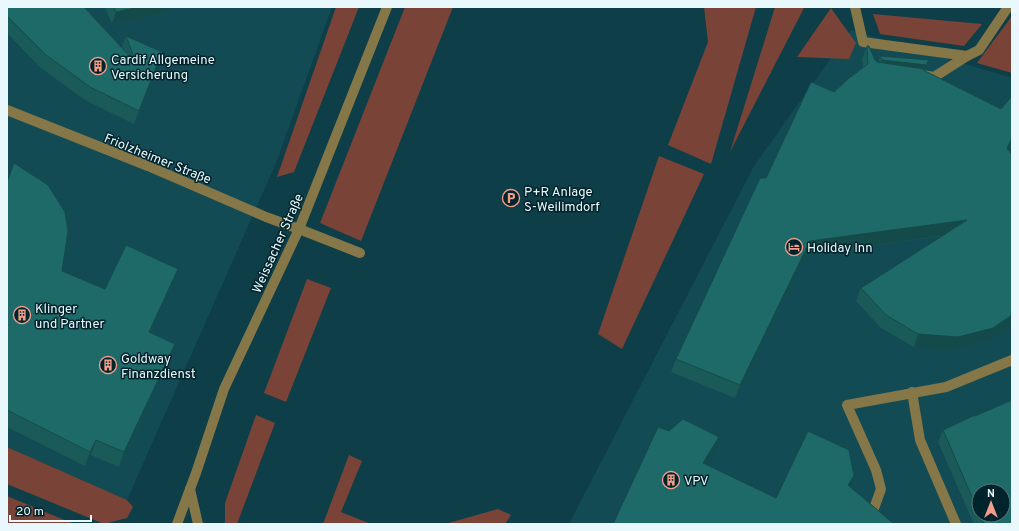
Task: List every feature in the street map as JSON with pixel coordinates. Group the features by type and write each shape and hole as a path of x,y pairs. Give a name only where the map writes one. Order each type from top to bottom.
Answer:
{"street":[{"name":"Weissacher Straße","path":"177,524 224,389 298,228 387,7"},
{"path":"855,7 862,42 867,53"},
{"path":"912,74 934,77 979,50 1008,7"},
{"path":"862,42 967,56"},
{"name":"Friolzheimer Straße","path":"7,110 148,166 266,217 360,252"},
{"path":"872,514 881,489 876,470 847,405 946,387 1012,360"},
{"path":"912,392 920,440 956,524"},
{"path":"190,489 198,524"}],"shaded area":[{"path":"7,7 332,7 276,163 127,500 7,447"},
{"path":"336,7 359,7 294,172 277,177"},
{"path":"405,7 453,7 361,241 320,223"},
{"path":"704,7 756,7 711,164 668,145 708,42"},
{"path":"775,7 804,7 730,152"},
{"path":"831,8 856,43 849,59 797,57"},
{"path":"873,14 982,24 964,46 880,34"},
{"path":"1012,16 1012,73 977,63"},
{"path":"851,30 1012,78 1012,524 569,524 754,166"},
{"path":"659,156 704,174 622,349 598,334"},
{"path":"307,279 331,288 286,402 264,393"},
{"path":"256,415 275,423 237,524 225,524 225,503"},
{"path":"7,447 127,500 133,507 127,518 104,524 7,484"},
{"path":"349,455 362,461 341,512 371,524 323,524"},
{"path":"7,496 74,524 7,524"},
{"path":"498,509 511,515 505,524 445,524"}],"building":[{"name":"Cardif Allgemeine Versicherung","path":"7,7 84,7 136,63 126,36 162,52 139,111 90,87 46,55 7,16"},
{"path":"114,7 139,7 116,12"},
{"name":"Holiday Inn","path":"867,46 869,46 877,62 924,69 923,70 1001,109 1012,96 1012,138 1007,148 1012,155 1012,315 993,328 958,337 918,334 886,315 861,288 967,220 810,241 740,385 676,359 760,178 766,178 811,82 834,92 849,78 868,64"},
{"path":"880,56 929,60 926,65 882,60"},
{"path":"14,163 48,185 65,212 68,231 62,271 105,289 126,245 178,269 149,332 175,344 124,452 96,440 90,452 7,410 7,182"},
{"path":"1012,400 1012,524 984,523 1011,523 1011,483 971,483 971,495 943,430"},
{"name":"VPV","path":"683,419 719,437 703,463 776,498 808,431 849,450 854,476 848,485 894,524 613,524 658,427 669,431"}],"place":[{"name":"Cardif Allgemeine Versicherung","path":"98,66"},
{"name":"P+R Anlage S-Weilimdorf","path":"511,198"},
{"name":"Holiday Inn","path":"794,247"},
{"name":"Klinger und Partner","path":"22,315"},
{"name":"Goldway Finanzdienst","path":"108,365"},
{"name":"VPV","path":"671,480"}]}
